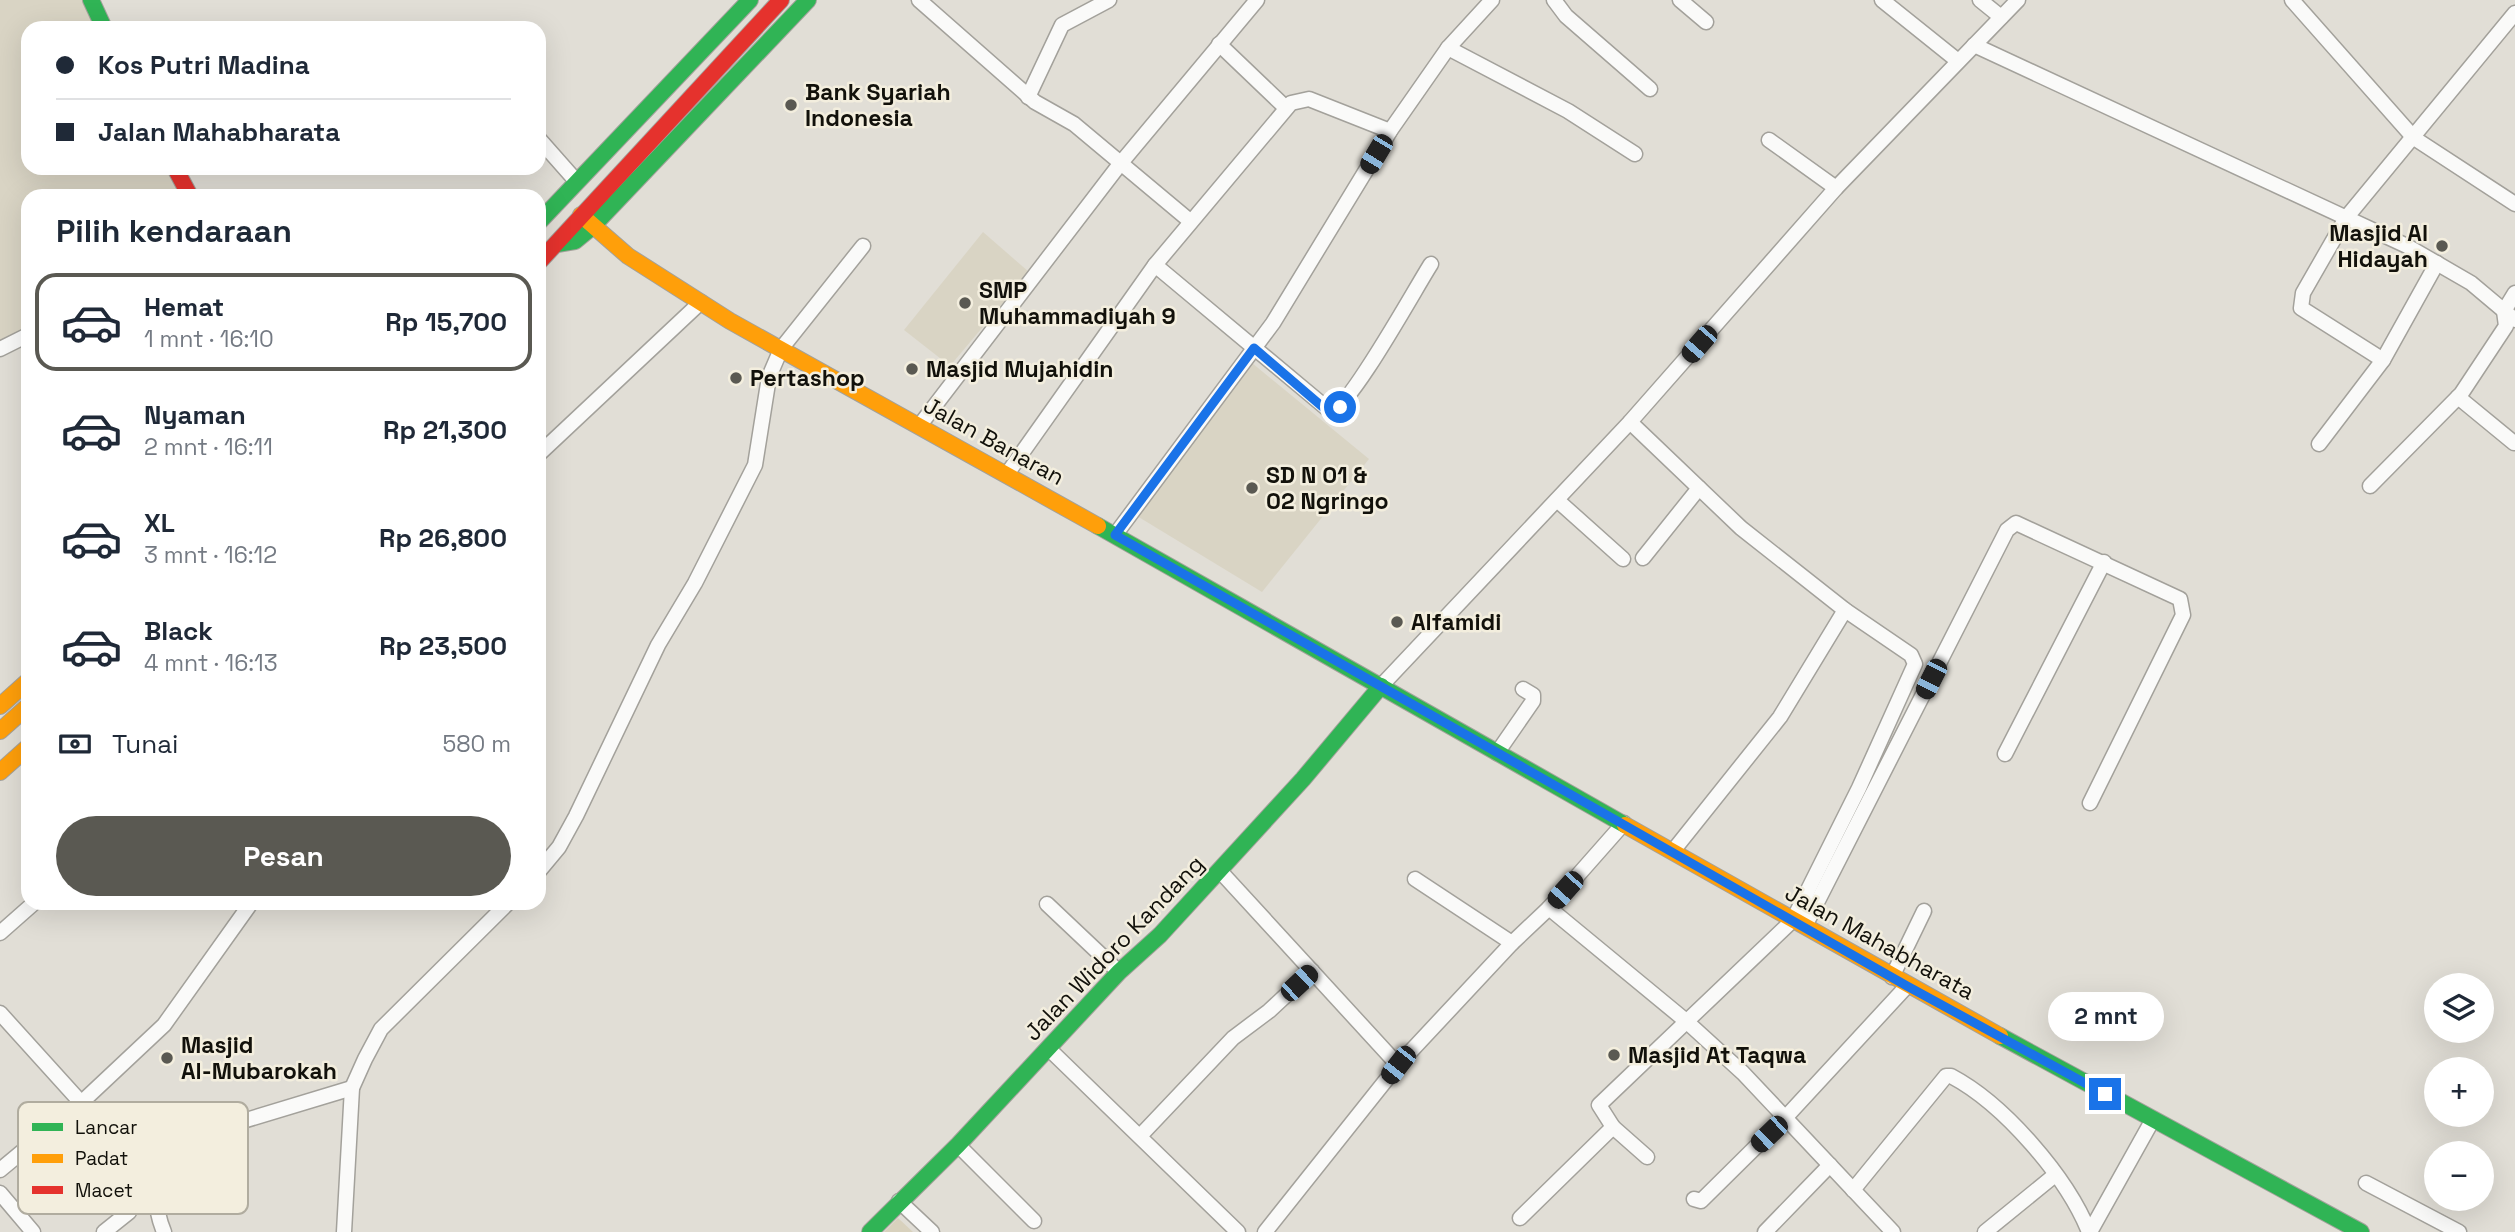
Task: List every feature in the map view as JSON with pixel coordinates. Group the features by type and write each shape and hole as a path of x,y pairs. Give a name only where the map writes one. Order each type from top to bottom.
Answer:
{"main road":[{"path":"91,0 101,21"},
{"path":"546,214 750,0"},
{"path":"546,255 586,221 781,0"},
{"path":"625,178 807,0"},
{"name":"Jalan Banaran","path":"586,221 628,256 781,349 1381,686"},
{"name":"Jalan Mahabharata","path":"1381,686 1907,986 2361,1232"},
{"name":"Jalan Widoro Kandang","path":"870,1232 958,1145 1119,972 1160,935 1220,871 1381,686"},
{"path":"0,706 21,687"},
{"path":"0,731 21,712"},
{"path":"0,748 21,729"},
{"path":"0,772 21,753"}],"street":[{"path":"919,0 1028,97 1066,118 1190,221"},
{"path":"1028,97 1062,24 1109,0"},
{"path":"920,425 1120,164 1257,0"},
{"path":"1115,535 1254,348 1308,267 1390,131 1448,48 1492,0"},
{"path":"1554,0 1566,16 1650,89"},
{"path":"1680,0 1706,22"},
{"path":"1882,0 1958,61"},
{"path":"1980,0 2001,17"},
{"path":"1381,686 1630,422 1836,188 2018,0"},
{"path":"2292,0 2414,138 2515,204"},
{"path":"2383,360 2301,309 2303,293 2346,218 2515,13"},
{"path":"1219,44 1286,108"},
{"path":"1974,45 2437,263 2471,283 2510,315"},
{"path":"1448,48 1568,111 1635,154"},
{"path":"1007,474 1155,265 1286,108 1301,98 1309,99 1390,131"},
{"path":"1769,140 1836,188"},
{"path":"546,147 577,181"},
{"path":"546,863 559,847 576,816 658,645 695,583 755,465 769,377 781,349 863,246"},
{"path":"2319,444 2383,360 2437,263"},
{"path":"1155,265 1325,409 1335,411 1356,386 1431,264"},
{"path":"2370,486 2458,397 2506,326 2515,293"},
{"path":"546,447 701,302"},
{"path":"0,349 21,338"},
{"path":"2458,397 2514,443"},
{"path":"1630,422 1741,528 1845,610 1912,654 1915,664 1799,923"},
{"path":"1643,558 1699,488"},
{"path":"1557,499 1623,559"},
{"path":"1647,1157 1613,1127 1599,1105 1686,1021 1799,923 2011,524 2025,524 2179,599 2184,607 2183,615 2090,803"},
{"path":"2005,754 2104,562"},
{"path":"1673,851 1780,717 1845,610"},
{"path":"1497,753 1533,701 1533,695 1523,689"},
{"path":"1265,1232 1398,1065 1512,943 1549,908 1624,823"},
{"path":"1220,871 1398,1065"},
{"path":"1415,879 1512,943"},
{"path":"1047,904 1119,972"},
{"path":"1549,908 1686,1021 1786,1117 1893,1232"},
{"path":"0,933 26,910"},
{"path":"0,1013 82,1102 172,1016 246,910"},
{"path":"344,1232 352,1088 381,1029 501,910"},
{"path":"1892,977 1924,911"},
{"path":"1141,1135 1233,1038 1312,971"},
{"path":"1694,1199 1701,1200 1786,1117 1907,986"},
{"path":"1049,1049 1141,1135 1238,1232"},
{"path":"1853,1190 1946,1076 1951,1076 2003,1115 2078,1206 2090,1232"},
{"path":"248,1120 352,1088"},
{"path":"2090,1232 2152,1121"},
{"path":"1520,1218 1613,1127"},
{"path":"958,1145 1034,1221"},
{"path":"0,1170 18,1155"},
{"path":"1765,1232 1830,1165"},
{"path":"1985,1232 2054,1175"},
{"path":"2367,1183 2459,1232"},
{"path":"0,1193 33,1232"},
{"path":"900,1201 932,1232"},
{"path":"104,1232 128,1214"},
{"path":"159,1214 164,1232"}],"shaded area":[{"path":"0,0 91,0 102,21 21,21 21,175 180,175 188,189 21,189 21,342 0,349"},
{"name":"SMP Muhammadiyah 9","path":"983,232 1029,272 950,366 904,330"},
{"name":"SD N 01 & 02 Ngringo","path":"1252,363 1369,459 1262,592 1137,516"},
{"path":"898,1218 913,1232 884,1232"}],"traffic: fast":[{"path":"91,0 101,21"},
{"path":"546,215 750,0"},
{"path":"557,244 575,241 592,227 808,0"},
{"path":"1098,526 1625,825"},
{"path":"870,1232 958,1145 1119,972 1160,935 1303,779 1381,686"},
{"path":"2000,1036 2361,1232"}],"traffic: slow":[{"path":"581,215 628,256 730,321 1098,526"},
{"path":"0,706 21,687"},
{"path":"0,731 21,712"},
{"path":"0,772 21,753"},
{"path":"1625,825 2000,1036"}],"traffic: jam":[{"path":"546,254 781,0"},
{"path":"179,175 186,189"}],"place":[{"name":"Bank Syariah Indonesia","path":"791,105"},
{"name":"Masjid Al Hidayah","path":"2442,246"},
{"name":"SMP Muhammadiyah 9","path":"965,303"},
{"name":"Masjid Mujahidin","path":"912,369"},
{"name":"Pertashop","path":"736,378"},
{"name":"SD N 01 & 02 Ngringo","path":"1252,488"},
{"name":"Alfamidi","path":"1397,622"},
{"name":"Masjid At Taqwa","path":"1614,1055"},
{"name":"Masjid Al-Mubarokah","path":"167,1058"}],"route":[{"path":"1340,407 1335,411 1325,409 1254,348 1115,535 1907,986 2105,1094"}]}
